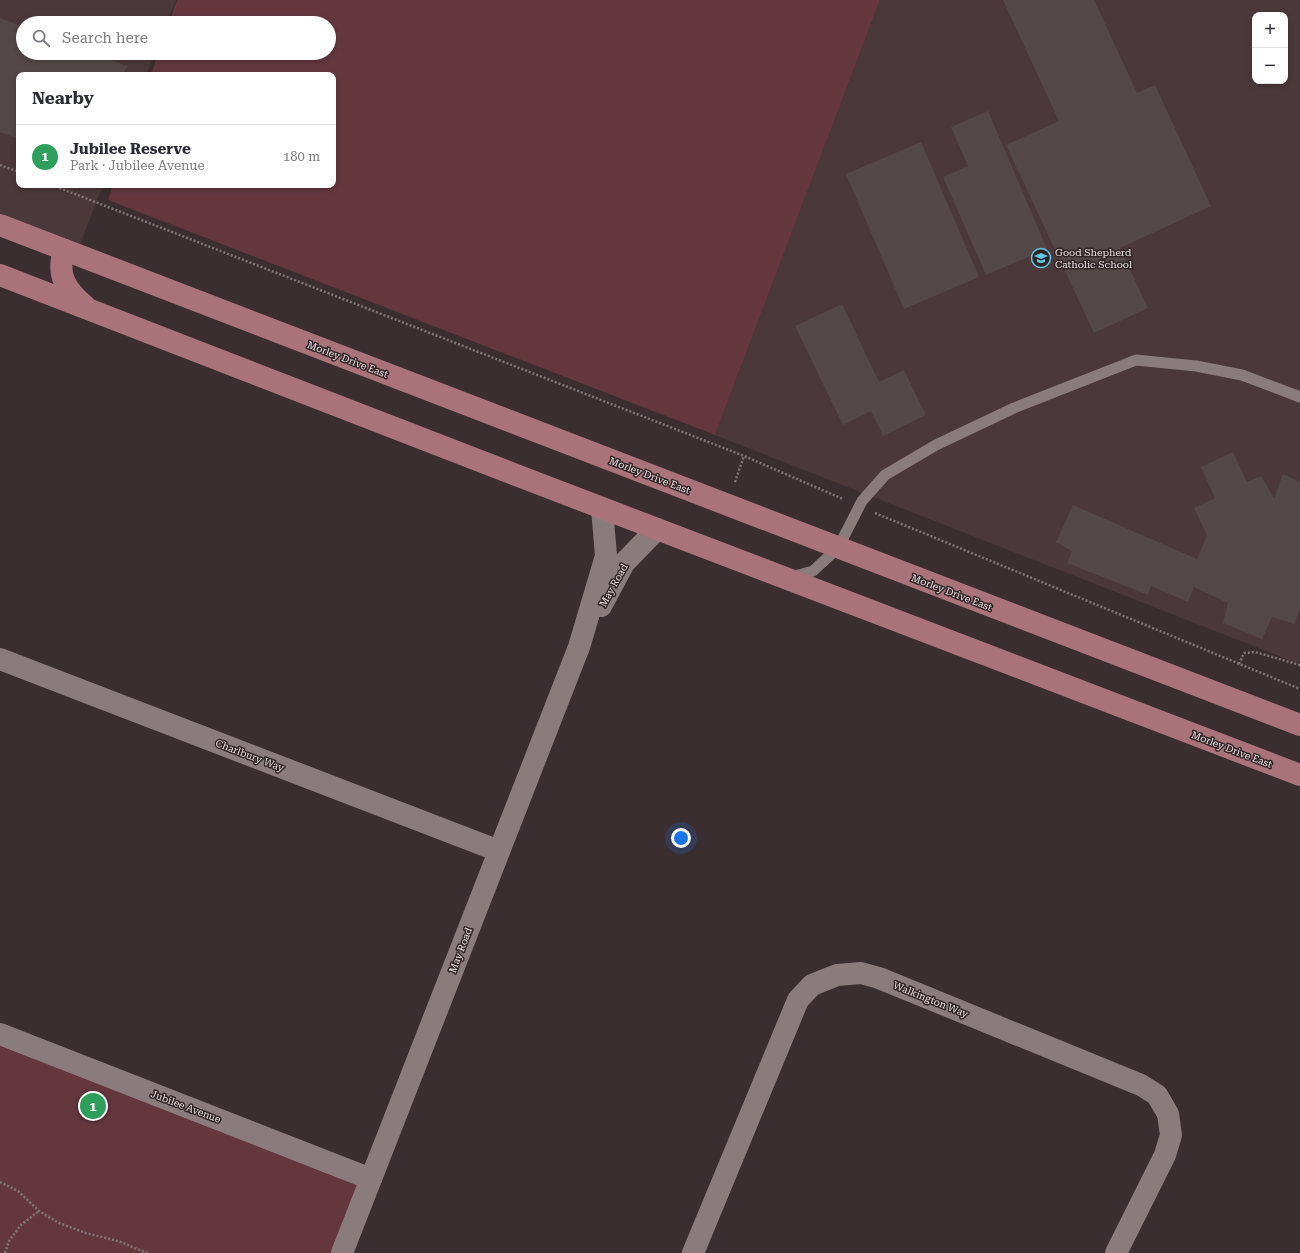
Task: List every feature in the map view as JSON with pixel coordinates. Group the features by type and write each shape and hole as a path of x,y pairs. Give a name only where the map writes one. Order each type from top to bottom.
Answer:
{"main road":[{"name":"Morley Drive East","path":"0,225 1300,725"},
{"path":"64,250 61,259 62,272 67,288 75,297 92,311"},
{"name":"Morley Drive East","path":"0,275 602,508 1300,774"},
{"path":"1248,754 1283,760 1300,756"}],"street":[{"name":"May Road","path":"342,1253 579,647 606,556 602,508"},
{"name":"May Road","path":"579,647 624,563 657,529"},
{"name":"Charlbury Way","path":"0,659 499,851"},
{"name":"Walkington Way","path":"693,1253 798,1000 812,985 837,975 861,973 879,978 1141,1085 1157,1096 1168,1114 1171,1135 1165,1155 1116,1253"},
{"name":"Jubilee Avenue","path":"0,1034 371,1179"}],"lane":[{"path":"787,578 812,571 838,548 862,501 885,476 936,445 1014,408 1136,360 1196,366 1242,375 1300,397"}],"path":[{"path":"0,165 16,171"},
{"path":"60,188 744,456 859,506 1300,689"},
{"path":"1238,664 1244,653 1255,652 1300,665"},
{"path":"0,1182 18,1191 40,1211 59,1223 86,1233 118,1241 147,1253"},
{"path":"5,1253 9,1242 21,1225 40,1211"}],"shaded area":[{"path":"0,0 176,0 170,16 16,16 16,60 152,60 147,72 16,72 16,188 102,188 76,254 0,225"},
{"path":"177,0 880,0 715,435 108,200 112,188 336,188 336,72 152,72 156,60 336,60 336,16 171,16"},
{"name":"Good Shepherd Catholic School","path":"880,0 1300,0 1300,661 1297,663 715,435"},
{"path":"0,1034 371,1179 342,1253 0,1253"}],"building":[{"path":"1003,0 1094,0 1137,93 1155,85 1211,206 1120,248 1148,308 1094,333 1006,145 1059,121"},
{"path":"0,18 16,24 16,60 111,60 127,66 124,72 16,72 16,138 0,132"},
{"path":"988,111 1047,249 986,275 943,177 968,166 951,127"},
{"path":"921,142 979,277 904,309 846,174"},
{"path":"842,304 879,382 904,370 926,415 883,436 871,411 843,425 795,326"},
{"path":"1233,452 1247,482 1261,476 1274,498 1283,474 1300,482 1300,607 1295,624 1272,617 1262,639 1223,623 1228,603 1194,587 1188,602 1151,586 1148,595 1067,563 1072,551 1056,542 1073,505 1197,559 1207,535 1194,508 1215,498 1201,467"}],"place":[{"name":"Good Shepherd Catholic School","path":"1041,258"},
{"name":"Jubilee Reserve","path":"93,1106"}]}
